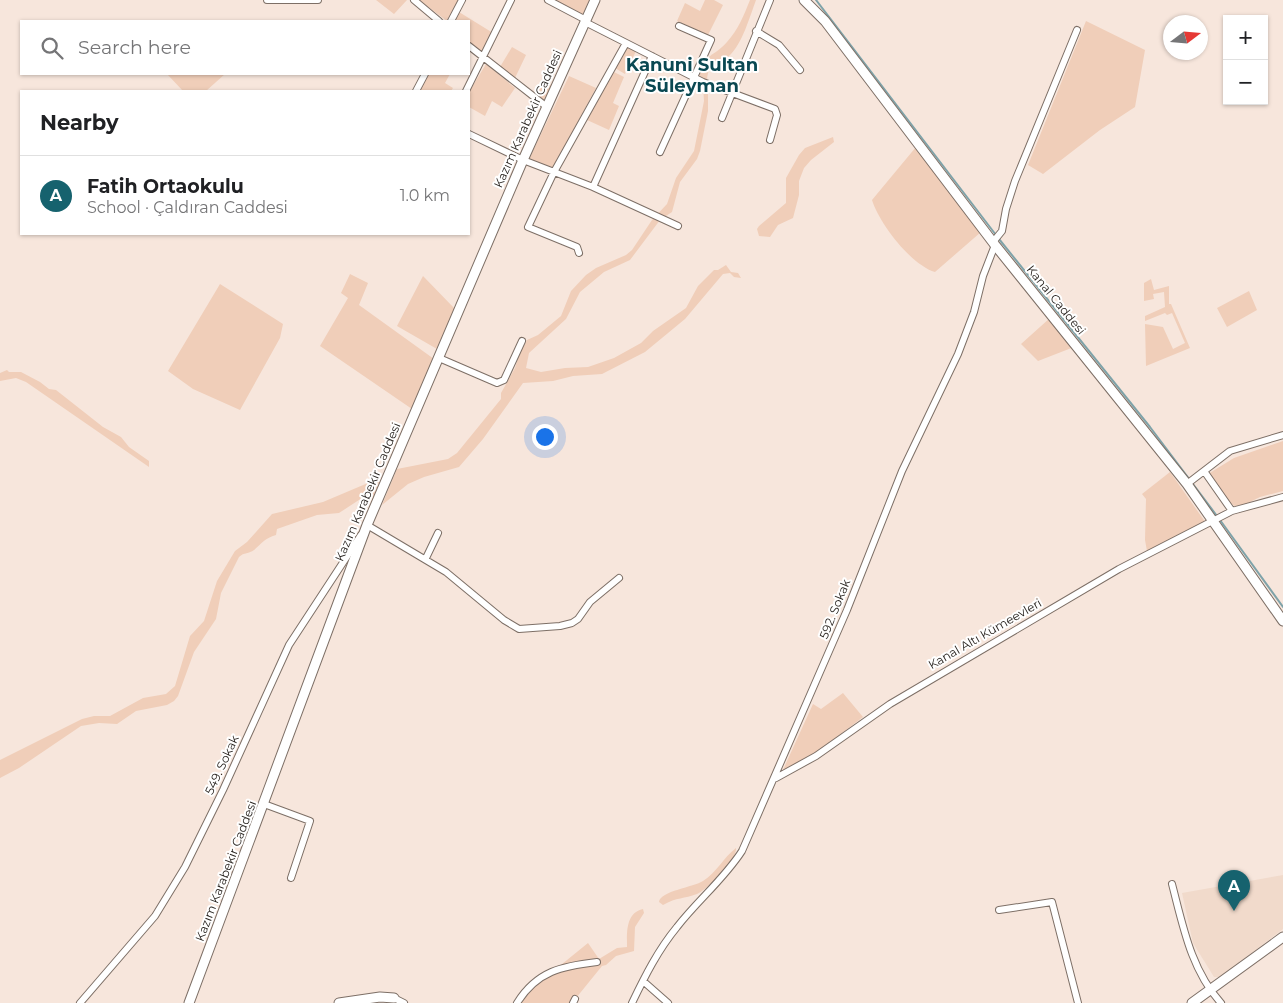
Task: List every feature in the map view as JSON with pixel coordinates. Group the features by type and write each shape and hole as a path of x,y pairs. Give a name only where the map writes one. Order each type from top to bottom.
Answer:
{"street":[{"path":"267,0 318,0"},
{"path":"414,0 438,20"},
{"path":"452,20 462,0"},
{"path":"467,90 511,0"},
{"path":"548,0 626,43 703,82 776,111 777,114 770,140"},
{"name":"Kazım Karabekir Caddesi","path":"189,1003 367,525 523,160 595,0"},
{"path":"722,118 770,0"},
{"name":"Kanal Caddesi","path":"804,0 825,21 1186,484 1283,620"},
{"path":"660,152 710,40 679,26"},
{"name":"592. Sokak","path":"632,1003 654,959 676,928 702,897 726,875 742,851 776,778 847,610 902,471 958,354 974,312 995,240 1003,229 1006,209 1015,181 1077,30"},
{"path":"756,31 779,45 800,70"},
{"path":"579,253 577,247 528,227 554,172 626,43"},
{"path":"470,47 547,107"},
{"path":"594,187 652,56"},
{"path":"417,90 424,75"},
{"path":"470,134 523,160 594,187 678,226"},
{"path":"438,358 498,383 504,380 522,341"},
{"path":"1186,484 1230,452 1283,435"},
{"path":"1202,472 1232,511"},
{"name":"Kanal Altı Kümeevleri","path":"776,778 816,756 890,704 961,660 1119,569 1214,522 1232,511 1283,497"},
{"path":"367,525 426,558 467,588 514,628 523,630 560,626 578,620 590,602 618,578"},
{"name":"549. Sokak","path":"80,1003 155,916 185,867 224,790 289,645 367,525"},
{"path":"426,558 438,533"},
{"path":"264,804 310,821 291,878"},
{"path":"1172,884 1188,946 1209,990 1221,1003"},
{"path":"999,910 1052,902 1078,1003"},
{"path":"1192,1003 1283,939"},
{"path":"517,1003 527,990 557,968 597,962"},
{"path":"642,981 668,1003"},
{"path":"339,1003 380,997 394,998 404,1003"}],"shaded area":[{"path":"376,0 407,0 394,14"},
{"path":"419,0 458,0 448,20"},
{"path":"552,0 590,0 583,16"},
{"path":"705,0 714,0 723,5 708,35 677,21 685,3 700,11"},
{"path":"750,0 756,0 745,30 734,51 725,59 712,66 707,80 698,77 707,59 727,42 734,32"},
{"path":"459,12 493,33 482,52 470,43 470,20 455,20"},
{"path":"1086,21 1145,50 1135,107 1100,130 1043,174 1028,165"},
{"path":"512,47 526,55 515,78 500,67"},
{"path":"629,47 636,51 625,74 615,68 624,51"},
{"path":"486,64 515,88 502,107 492,101 485,116 470,108 470,90"},
{"path":"614,72 624,77 613,103 619,106 609,130 587,120"},
{"path":"168,75 224,75 207,90 182,90"},
{"path":"427,75 449,75 445,83 453,88 452,90 420,90"},
{"path":"569,76 596,88 552,170 529,159"},
{"path":"541,81 552,85 545,102 534,94"},
{"path":"703,84 708,85 708,111 700,151 697,159 680,182 672,212 660,220 630,260 604,272 580,292 566,319 529,353 526,368 541,372 588,367 614,358 641,343 653,331 686,308 698,286 714,270 718,270 726,265 731,272 738,273 741,278 734,277 730,273 723,274 685,319 645,352 602,374 523,383 483,439 459,467 424,477 408,484 382,505 397,469 448,459 457,453 501,399 501,393 515,368 527,340 538,335 561,316 571,291 586,275 596,268 626,255 632,250 652,220 667,204 676,178 694,151 704,101"},
{"path":"833,137 834,142 804,168 799,181 799,195 793,218 778,225 770,237 759,236 757,229 759,226 786,203 786,178 799,155 805,148"},
{"path":"916,147 981,232 935,272 916,261 897,242 881,220 872,200"},
{"path":"350,274 368,283 359,305 434,359 412,409 320,346 348,298 341,293"},
{"path":"423,276 455,309 437,349 397,326"},
{"path":"1151,279 1154,290 1169,286 1169,304 1171,304 1190,348 1146,366 1145,324 1163,327 1173,349 1185,343 1172,313 1167,315 1165,313 1145,321 1145,316 1165,307 1164,292 1153,294 1154,299 1144,301 1144,283"},
{"path":"220,284 283,324 280,338 240,410 193,389 168,371"},
{"path":"1249,291 1257,310 1227,327 1217,308"},
{"path":"1050,318 1074,347 1038,361 1021,344"},
{"path":"7,370 9,372 21,372 49,389 56,390 103,427 121,437 129,447 149,461 149,467 26,382 16,378 0,381 0,373"},
{"path":"1283,441 1283,491 1260,497 1238,508 1230,503 1208,474 1234,458"},
{"path":"1170,472 1206,523 1147,551 1145,540 1146,499 1142,494"},
{"path":"375,480 380,482 372,501 362,498 339,513 317,515 277,529 276,535 266,539 252,551 239,557 221,593 216,619 194,652 178,696 174,701 167,705 136,711 117,724 99,723 81,726 19,768 0,778 0,760 82,719 94,716 110,716 143,698 166,694 175,686 190,636 204,621 217,581 235,551 247,542 272,514 323,502"},
{"path":"843,693 863,717 807,760 782,772 813,704 821,709"},
{"path":"736,848 727,866 702,891 663,905 659,902 661,898 671,892 703,881"},
{"path":"1283,875 1283,929 1220,977 1214,977 1193,943 1182,893"},
{"path":"643,909 644,913 635,927 634,951 616,956 606,965 602,966 572,1003 521,1003 535,986 588,943 599,959 617,948 627,947 627,930 630,919 637,911"}],"waterway":[{"path":"816,0 996,235"},
{"path":"999,239 1150,427 1217,516"},
{"path":"1220,520 1283,607"}],"place":[{"name":"Fatih Ortaokulu","path":"1234,911"}],"district":[{"name":"Kanuni Sultan Süleyman","path":"692,75"}]}
